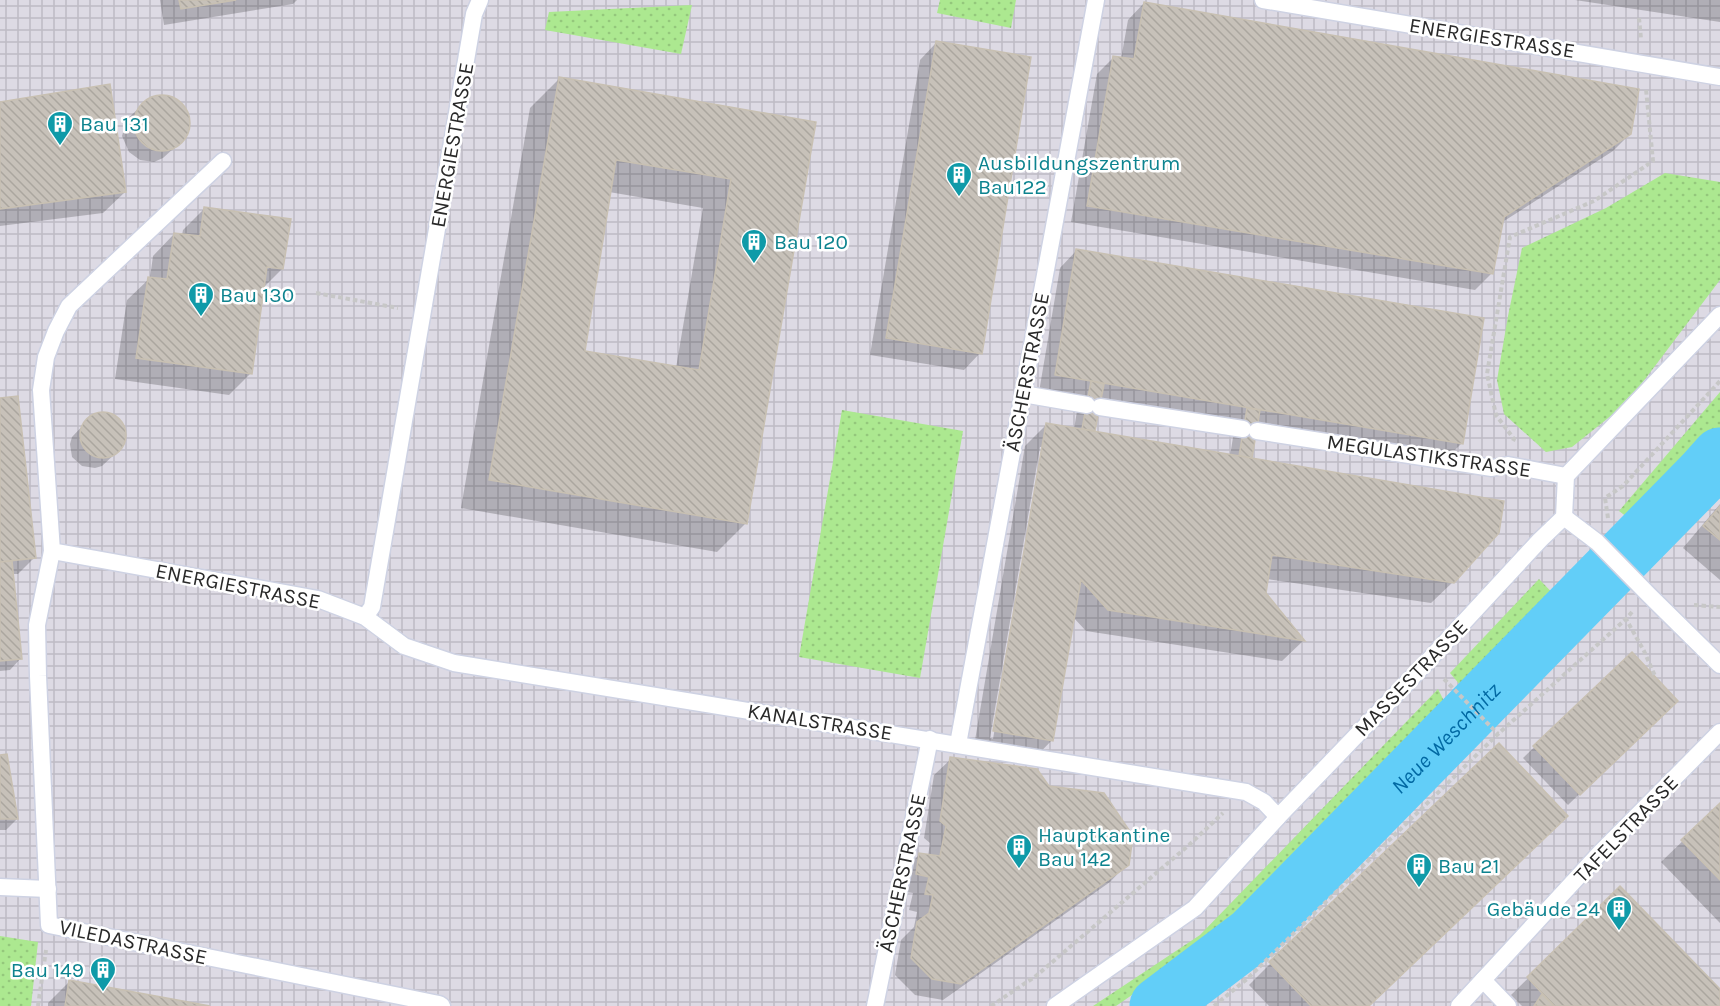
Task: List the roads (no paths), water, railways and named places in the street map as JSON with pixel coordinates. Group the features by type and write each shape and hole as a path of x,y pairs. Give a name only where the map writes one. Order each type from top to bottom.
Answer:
{"lane":[{"name":"ENERGIESTRASSE","path":"52,551 318,599 365,617 372,607 474,14 480,0"},
{"name":"ÄSCHERSTRASSE","path":"958,744 1096,0"},
{"name":"ENERGIESTRASSE","path":"1263,0 1720,77"},
{"path":"52,551 41,390 46,357 56,332 69,306 222,161"},
{"path":"1720,315 1566,476 1564,517 1597,542 1720,665"},
{"name":"MEGULASTIKSTRASSE","path":"1023,394 1492,468 1509,465 1566,476"},
{"name":"MASSESTRASSE","path":"1055,1006 1195,908 1278,817 1564,517"},
{"name":"VILEDASTRASSE","path":"52,551 37,625 49,926 442,1006"},
{"name":"KANALSTRASSE","path":"365,617 404,646 454,663 1246,792 1264,802 1278,817"},
{"name":"TAFELSTRASSE","path":"1459,1006 1599,854 1720,732"},
{"name":"ÄSCHERSTRASSE","path":"875,1006 930,740"},
{"path":"0,887 48,889"},
{"path":"1483,980 1508,1006"}],"waterway":[{"name":"Neue Weschnitz","path":"1158,1006 1252,935 1720,456"}],"place":[{"name":"Bau 131","path":"60,147"},
{"name":"Ausbildungszentrum Bau122","path":"959,198"},
{"name":"Bau 120","path":"754,265"},
{"name":"Bau 130","path":"201,318"},
{"name":"Hauptkantine Bau 142","path":"1019,870"},
{"name":"Bau 21","path":"1419,889"},
{"name":"Gebäude 24","path":"1619,932"},
{"name":"Bau 149","path":"103,993"}]}
